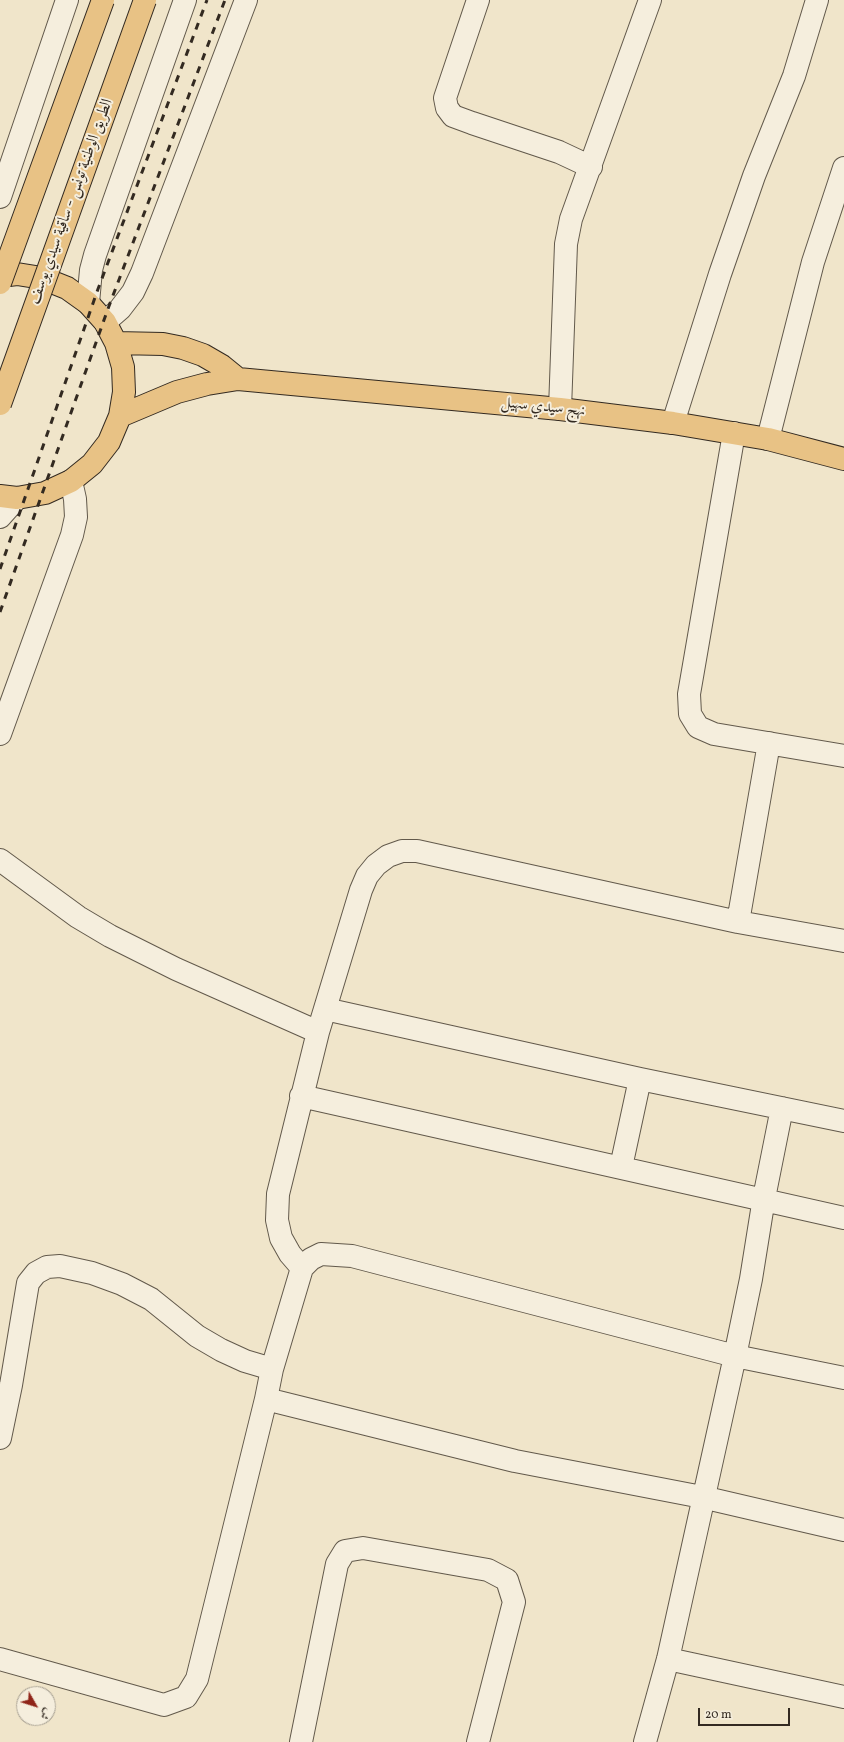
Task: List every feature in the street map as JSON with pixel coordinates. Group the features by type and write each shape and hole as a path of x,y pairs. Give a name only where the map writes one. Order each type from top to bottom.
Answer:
{"main road":[{"path":"0,283 102,0"},
{"name":"الطريق الوطنية تونس - ساقية سيدي يوسف","path":"0,404 145,0"},
{"path":"0,276 17,274 42,278 67,288 88,303 105,322 116,343 123,367 124,392 120,416 109,442 92,464 70,481 45,493 9,497"},
{"path":"116,343 162,344 184,348 203,355 222,366 238,379"},
{"name":"نهج سيدي سهيل","path":"120,416 177,392 238,379 560,409 673,423 768,439 844,459"}],"street":[{"path":"0,197 67,0"},
{"path":"88,303 91,270 95,255 185,0"},
{"path":"105,322 120,309 133,292 142,273 246,0"},
{"path":"478,0 445,98 447,108 453,116 559,152 590,166"},
{"path":"560,409 566,244 571,219 650,0"},
{"path":"673,423 720,274 754,176 794,76 818,0"},
{"path":"768,439 813,262 840,195 844,168"},
{"path":"734,434 688,694 690,714 698,727 714,734 844,756"},
{"path":"0,734 72,535 76,517 75,499 70,481"},
{"path":"0,517 9,497"},
{"path":"738,922 769,744"},
{"path":"302,1268 290,1254 281,1238 277,1220 278,1194 318,1032 367,876 376,865 388,856 402,851 417,851 738,922 844,941"},
{"path":"0,860 78,917 110,936 176,969 318,1032"},
{"path":"325,1009 640,1079 844,1121"},
{"path":"621,1167 640,1079"},
{"path":"301,1096 764,1198 844,1218"},
{"path":"645,1742 668,1660 702,1497 735,1356 751,1279 764,1198 782,1108"},
{"path":"0,1659 164,1705 186,1697 197,1679 266,1399 272,1369 302,1268 311,1259 322,1254 352,1256 735,1356 844,1378"},
{"path":"0,1438 11,1385 28,1283 36,1273 47,1267 60,1266 92,1273 122,1284 151,1299 198,1336 221,1350 245,1361 272,1369"},
{"path":"266,1399 515,1461 702,1497 844,1530"},
{"path":"301,1742 337,1564 345,1551 363,1548 488,1570 506,1580 514,1602 478,1742"},
{"path":"668,1660 844,1697"}],"railway":[{"path":"0,569 98,289 207,0"},
{"path":"0,612 109,306 225,0"}]}
